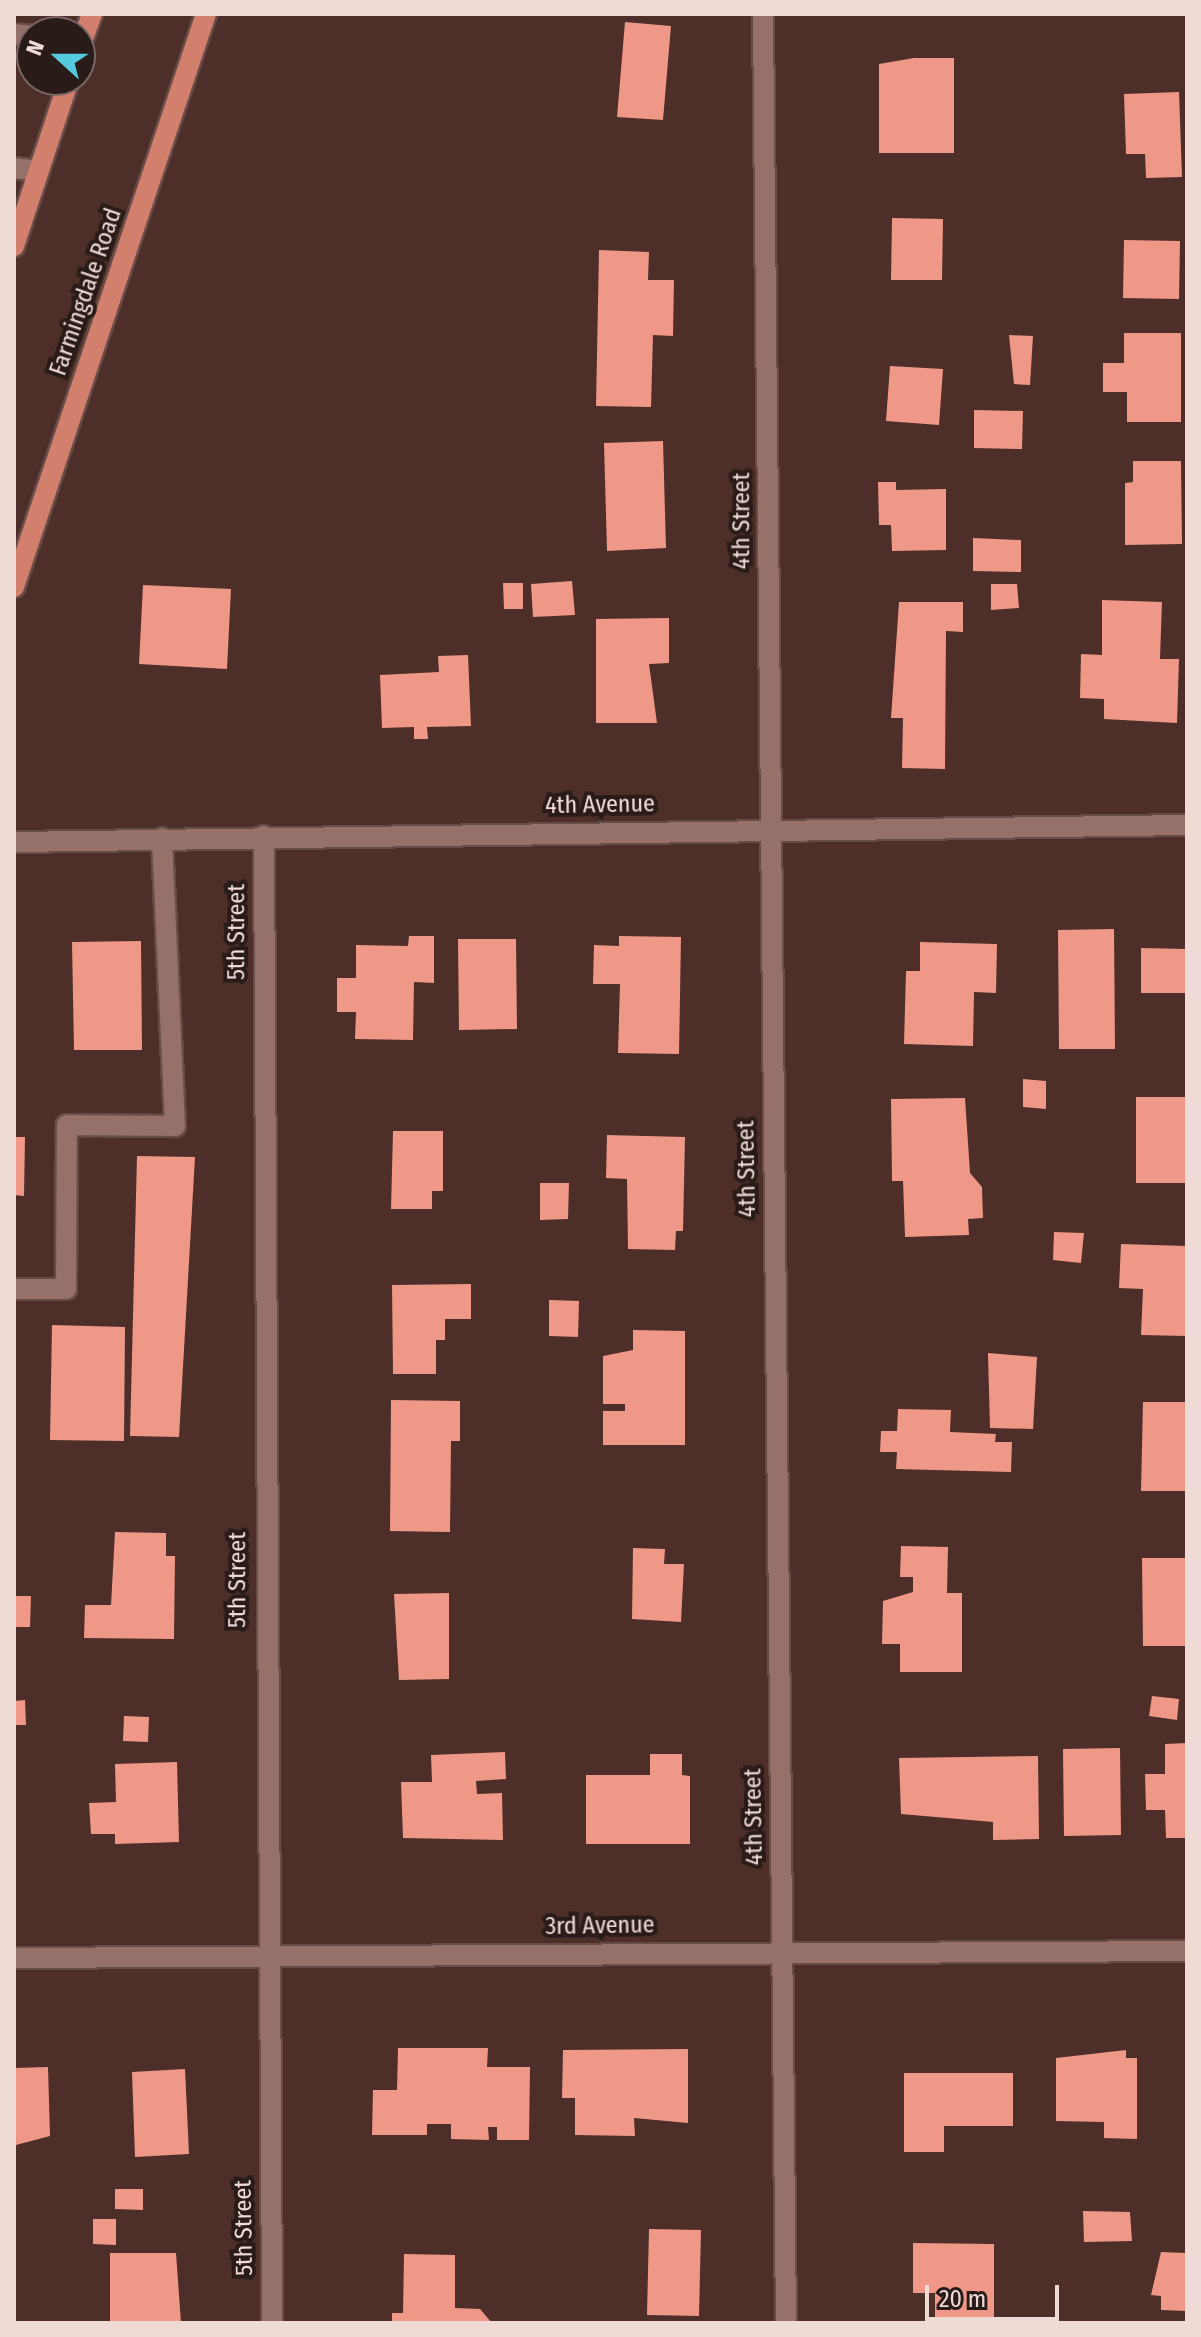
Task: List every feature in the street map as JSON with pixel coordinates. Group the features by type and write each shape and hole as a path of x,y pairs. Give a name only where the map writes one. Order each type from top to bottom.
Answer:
{"main road":[{"name":"Farmingdale Road","path":"14,587 206,14"},
{"path":"14,246 64,96"}],"street":[{"name":"4th Street","path":"763,14 786,2323"},
{"path":"14,168 39,171"},
{"name":"4th Avenue","path":"14,842 769,828 1187,825"},
{"name":"5th Street","path":"264,836 266,1956 272,2323"},
{"path":"14,1289 66,1289 67,1125 175,1126 162,838"},
{"name":"3rd Avenue","path":"14,1958 782,1950 1187,1951"}],"building":[{"path":"625,22 671,26 663,120 617,117"},
{"path":"914,58 954,58 954,153 879,153 879,64"},
{"path":"1179,92 1182,177 1146,178 1145,154 1126,154 1124,94"},
{"path":"892,218 943,219 942,280 891,280"},
{"path":"1124,240 1180,241 1179,299 1123,298"},
{"path":"599,250 649,252 648,280 674,280 673,336 653,335 651,407 596,406"},
{"path":"1124,333 1181,333 1181,422 1127,422 1127,392 1103,392 1103,363 1124,363"},
{"path":"1009,335 1033,336 1030,385 1014,384"},
{"path":"890,366 943,369 939,425 886,421"},
{"path":"974,410 1023,411 1022,449 974,448"},
{"path":"663,441 666,548 607,551 604,443"},
{"path":"1133,461 1181,461 1182,544 1125,545 1125,483 1133,482"},
{"path":"878,482 896,482 896,490 946,489 946,550 892,551 891,525 879,525"},
{"path":"973,538 1021,540 1021,572 973,571"},
{"path":"572,581 575,615 533,617 531,584"},
{"path":"503,583 523,583 523,609 504,609"},
{"path":"991,584 1017,584 1019,608 991,610"},
{"path":"143,585 231,589 227,669 139,664"},
{"path":"1102,600 1162,602 1160,659 1179,659 1177,723 1104,719 1104,699 1080,698 1081,654 1102,655"},
{"path":"899,602 963,602 963,632 946,631 945,769 902,768 903,718 891,718"},
{"path":"669,618 669,663 649,664 657,723 596,723 596,619"},
{"path":"468,655 471,726 427,727 428,739 414,739 414,727 382,728 380,675 439,672 438,656"},
{"path":"1114,929 1115,1049 1059,1049 1058,930"},
{"path":"409,936 434,936 434,983 414,982 413,1040 355,1039 356,1012 337,1012 337,978 356,978 356,945 408,946"},
{"path":"619,936 681,937 679,1054 618,1053 620,984 593,984 594,945 619,946"},
{"path":"458,939 516,939 517,1029 459,1030"},
{"path":"141,941 142,1050 74,1050 72,942"},
{"path":"920,942 997,944 996,993 974,992 973,1046 904,1044 906,971 920,971"},
{"path":"1141,948 1187,949 1187,993 1141,993"},
{"path":"1023,1079 1046,1081 1046,1109 1023,1107"},
{"path":"1136,1097 1187,1097 1187,1183 1136,1183"},
{"path":"965,1098 970,1173 982,1187 983,1218 968,1219 969,1235 905,1237 903,1181 892,1181 891,1099"},
{"path":"393,1131 443,1131 443,1191 432,1191 432,1209 391,1209"},
{"path":"607,1135 685,1137 683,1231 676,1231 675,1250 628,1249 627,1179 606,1178"},
{"path":"14,1137 25,1137 24,1196 14,1195"},
{"path":"137,1156 195,1157 179,1437 130,1436"},
{"path":"540,1183 569,1183 568,1219 540,1220"},
{"path":"1054,1232 1084,1233 1081,1263 1053,1260"},
{"path":"1121,1244 1187,1246 1187,1336 1141,1335 1143,1289 1119,1288"},
{"path":"471,1284 471,1319 445,1319 445,1340 436,1340 436,1374 393,1374 392,1285"},
{"path":"549,1300 579,1301 578,1337 549,1336"},
{"path":"52,1325 125,1327 124,1441 50,1440"},
{"path":"633,1330 685,1331 685,1445 603,1445 603,1411 625,1411 625,1404 603,1404 603,1356 633,1350"},
{"path":"988,1353 1037,1357 1033,1429 990,1428"},
{"path":"391,1400 460,1401 460,1441 451,1441 450,1532 390,1531"},
{"path":"1143,1402 1187,1402 1187,1491 1141,1491"},
{"path":"898,1409 951,1410 950,1432 996,1434 995,1442 1012,1442 1011,1472 896,1469 897,1452 880,1452 881,1431 897,1431"},
{"path":"115,1532 166,1533 166,1556 175,1556 174,1639 84,1638 85,1605 111,1605"},
{"path":"901,1546 948,1547 947,1593 962,1593 962,1672 900,1672 900,1644 882,1644 883,1601 913,1592 913,1577 900,1577"},
{"path":"633,1548 665,1549 664,1564 684,1564 681,1622 632,1619"},
{"path":"1142,1558 1187,1558 1187,1646 1143,1646"},
{"path":"449,1593 449,1679 399,1680 394,1594"},
{"path":"14,1596 31,1596 30,1627 14,1627"},
{"path":"1152,1696 1179,1699 1177,1720 1149,1716"},
{"path":"25,1700 26,1725 14,1725 14,1701"},
{"path":"124,1716 149,1717 148,1742 123,1741"},
{"path":"1187,1743 1187,1838 1166,1838 1165,1810 1146,1810 1145,1774 1165,1774 1165,1744"},
{"path":"1120,1748 1121,1835 1064,1836 1063,1749"},
{"path":"505,1752 506,1779 476,1781 477,1794 502,1793 503,1840 403,1838 401,1782 432,1782 431,1755"},
{"path":"650,1754 682,1754 682,1775 690,1776 690,1844 586,1844 586,1775 650,1775"},
{"path":"1038,1756 1039,1839 993,1840 993,1822 901,1814 899,1758"},
{"path":"177,1762 179,1842 115,1844 115,1834 91,1834 89,1803 116,1802 115,1764"},
{"path":"398,2048 488,2048 487,2067 530,2067 529,2140 497,2140 497,2127 488,2127 489,2140 451,2139 451,2124 427,2124 427,2135 372,2135 373,2090 397,2090"},
{"path":"688,2049 688,2123 634,2118 635,2136 575,2135 575,2098 562,2098 563,2050"},
{"path":"1126,2050 1126,2058 1137,2058 1137,2139 1104,2138 1104,2122 1056,2121 1056,2058"},
{"path":"48,2067 50,2136 16,2145 14,2068"},
{"path":"185,2069 189,2154 135,2157 132,2072"},
{"path":"904,2073 1013,2073 1013,2126 944,2126 944,2152 904,2152"},
{"path":"115,2189 143,2189 143,2210 115,2209"},
{"path":"1083,2211 1130,2212 1132,2241 1084,2242"},
{"path":"93,2219 116,2219 116,2245 93,2244"},
{"path":"649,2229 701,2230 699,2316 647,2315"},
{"path":"913,2243 994,2244 994,2323 935,2323 935,2293 913,2293"},
{"path":"1161,2252 1187,2253 1187,2311 1161,2310 1161,2296 1151,2295"},
{"path":"110,2253 176,2253 181,2323 110,2323"},
{"path":"404,2254 455,2255 455,2308 480,2309 492,2323 392,2323 392,2313 403,2313"}]}
